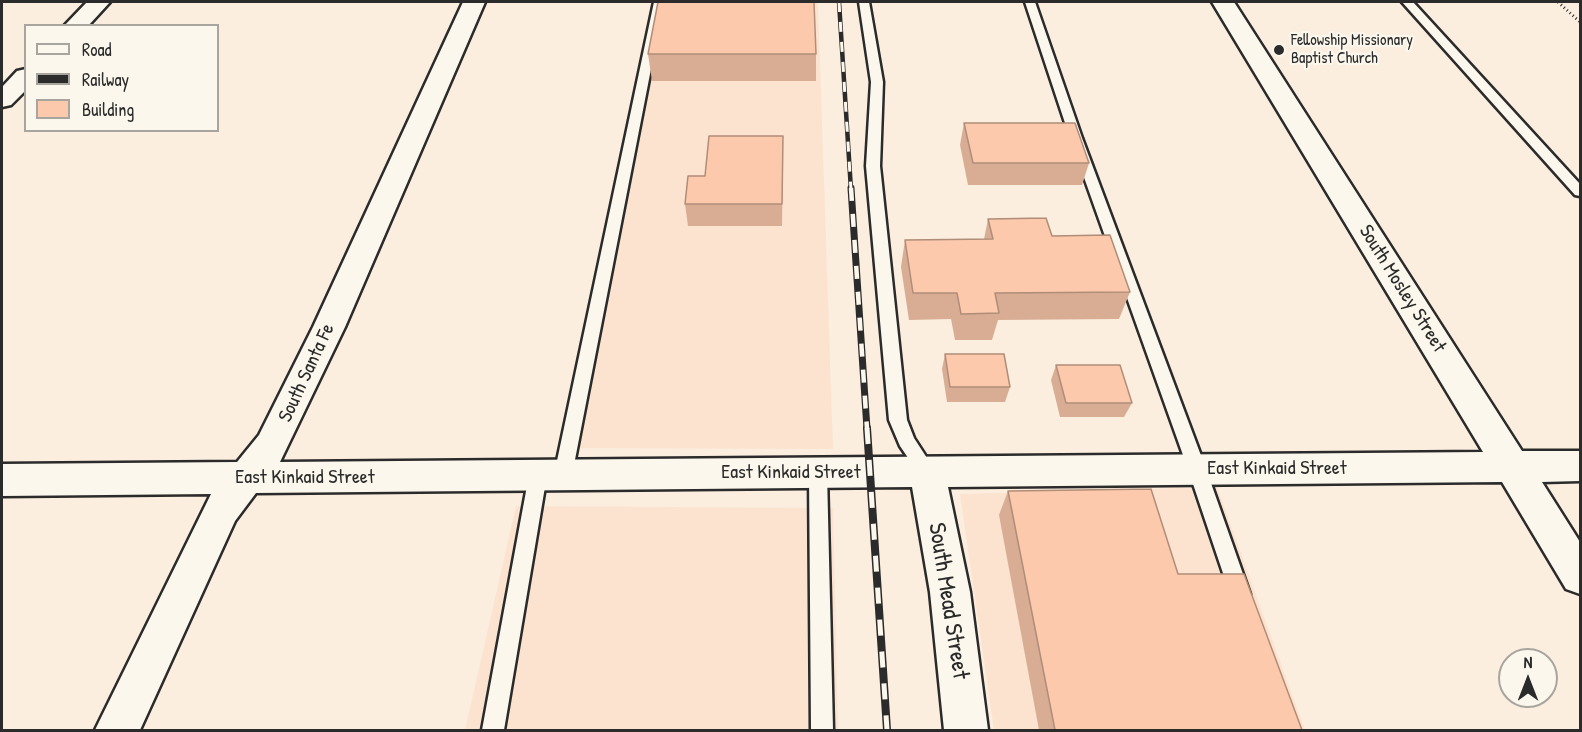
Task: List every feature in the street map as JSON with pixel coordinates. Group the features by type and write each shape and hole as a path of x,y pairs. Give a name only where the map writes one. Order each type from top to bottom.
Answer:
{"street":[{"path":"77,24 99,2"},
{"name":"South Santa Fe","path":"117,730 220,510 272,445 329,327 474,2"},
{"name":"South Mosley Street","path":"1223,2 1581,576"},
{"path":"2,100 24,78"},
{"name":"East Kinkaid Street","path":"2,480 1581,466"},
{"name":"South Mead Street","path":"927,472 950,592 966,730"}],"lane":[{"path":"493,730 659,2"},
{"path":"864,2 877,82 873,166 898,420 906,441 927,472"},
{"path":"1030,2 1076,138 1197,469 1248,617"},
{"path":"1407,2 1581,192"},
{"path":"818,473 822,730"}],"path":[{"path":"1558,2 1581,22"}],"shaded area":[{"path":"651,2 818,2 833,449 559,448"},
{"path":"1217,487 1305,730 994,730 960,494"},
{"path":"516,506 833,508 838,730 465,730"}],"building":[{"path":"658,2 814,2 816,54 648,54"},
{"path":"964,123 1075,123 1089,163 973,163"},
{"path":"709,136 783,136 782,204 685,204 688,176 705,176"},
{"path":"1046,218 1052,236 1110,235 1130,292 995,293 999,313 961,314 957,293 913,293 905,240 993,239 988,219"},
{"path":"945,354 1004,354 1010,387 950,387"},
{"path":"1056,365 1120,365 1132,403 1066,403"},
{"path":"1151,489 1178,574 1244,574 1302,730 1055,730 1008,491"}],"railway":[{"path":"839,2 851,190"},
{"path":"851,188 867,429"},
{"path":"867,428 887,730"}],"place":[{"name":"Fellowship Missionary Baptist Church","path":"1279,50"}]}
